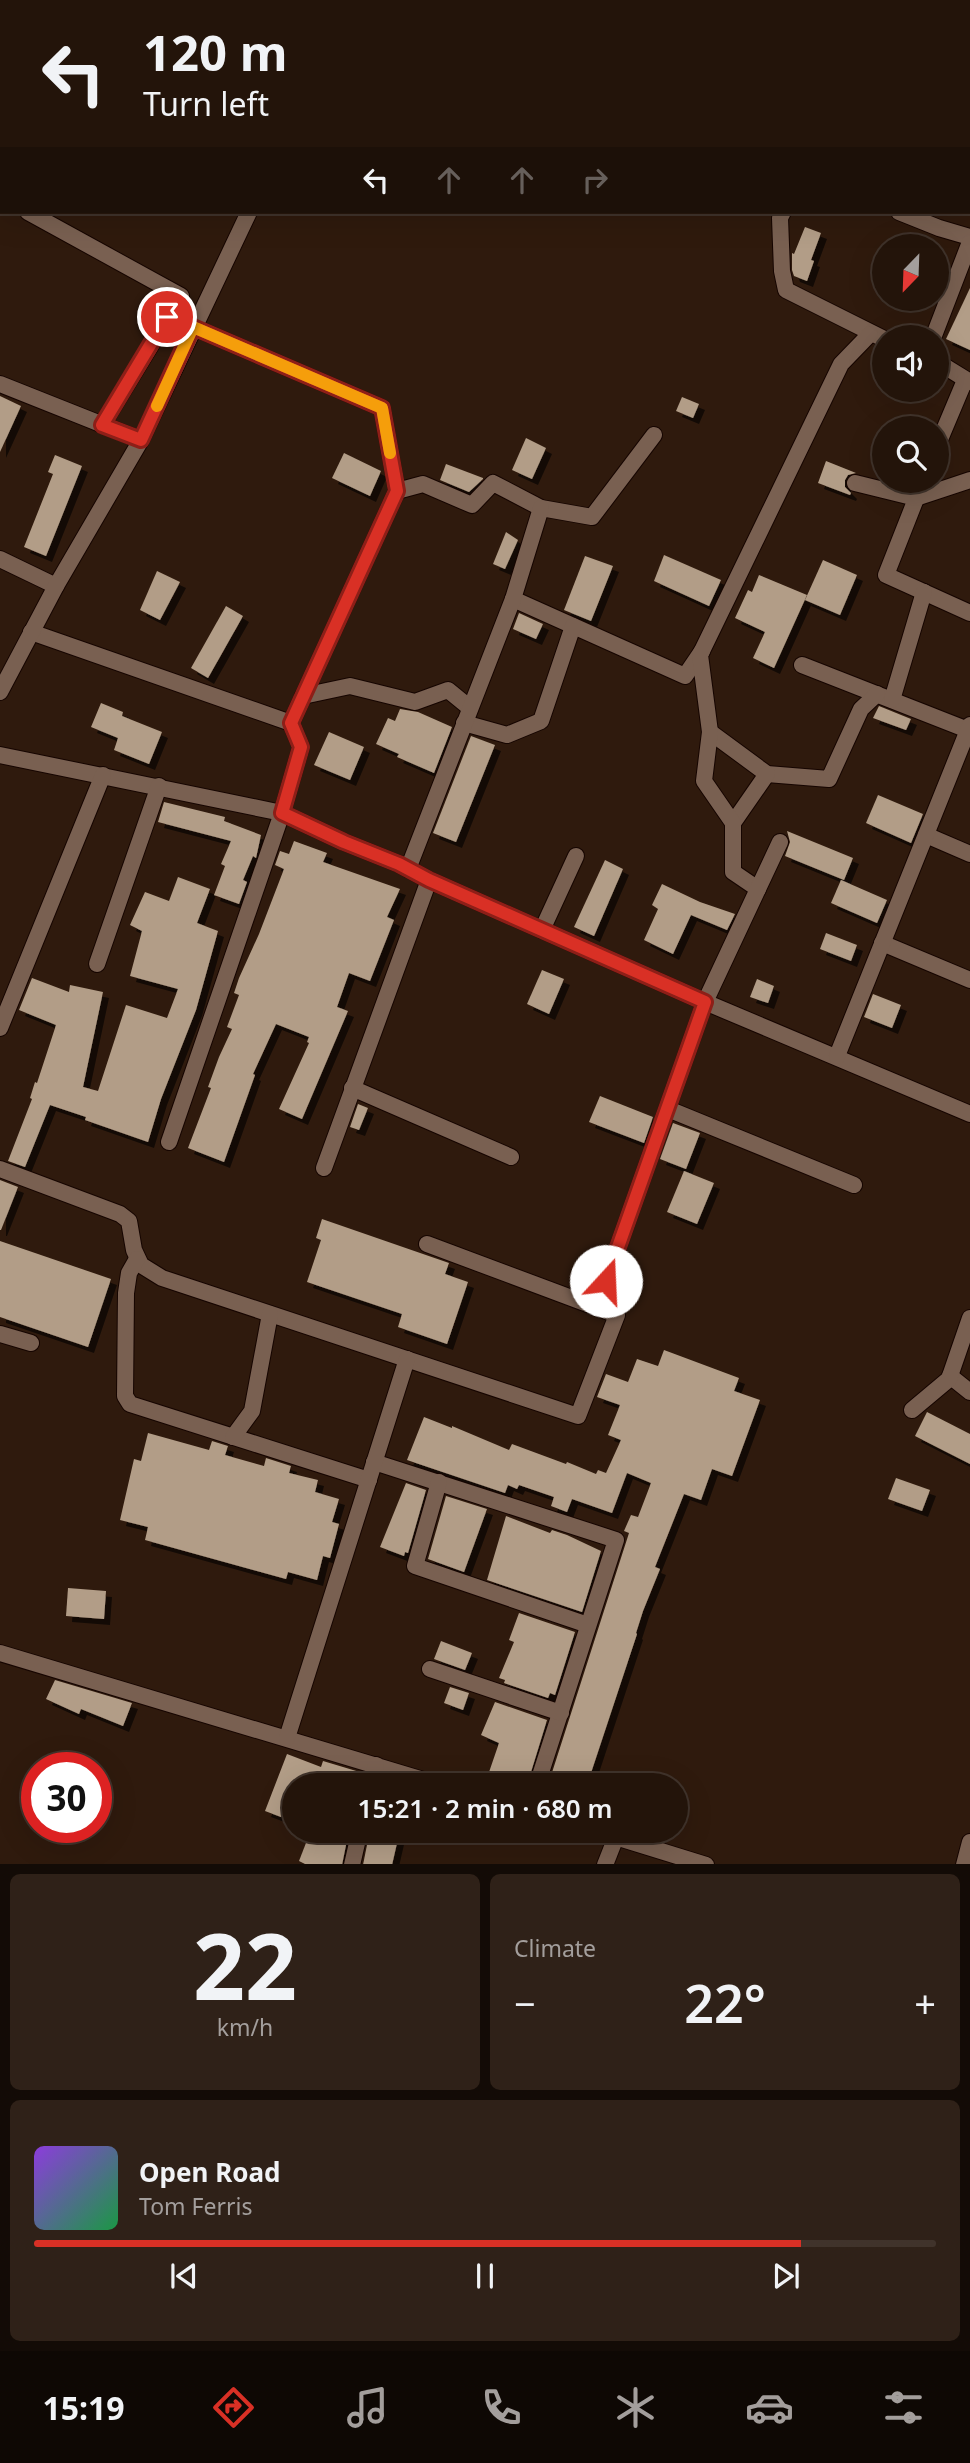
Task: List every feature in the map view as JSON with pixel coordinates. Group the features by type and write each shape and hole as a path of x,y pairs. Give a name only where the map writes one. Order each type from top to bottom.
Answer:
{"street":[{"path":"32,214 181,296 102,425"},
{"path":"0,692 55,586 141,440 247,214"},
{"path":"782,214 782,271 786,290 872,333"},
{"path":"904,214 970,239 938,325"},
{"path":"939,228 945,214"},
{"path":"169,1142 282,813 301,747 291,723 397,491 382,408 193,327"},
{"path":"758,889 733,872 733,823 704,781 710,732 700,655 841,364 872,340"},
{"path":"949,369 968,381 949,421"},
{"path":"0,384 141,440"},
{"path":"397,491 423,484 472,505 493,483 541,508 592,517 654,435"},
{"path":"855,483 916,498 970,480"},
{"path":"918,493 886,575 970,613"},
{"path":"408,869 513,599 541,508"},
{"path":"0,559 55,586"},
{"path":"710,732 767,774 829,779 861,709 885,697 924,592"},
{"path":"513,599 685,676 702,651"},
{"path":"303,696 351,686 415,702 448,690 467,715 507,735 541,721 573,626"},
{"path":"31,632 291,723"},
{"path":"802,665 969,727 837,1056"},
{"path":"0,755 282,813 705,1002 970,1114"},
{"path":"733,823 767,774"},
{"path":"0,1028 103,775"},
{"path":"97,964 159,786"},
{"path":"926,835 970,854"},
{"path":"606,1281 705,1002 780,842"},
{"path":"542,930 576,856"},
{"path":"324,1168 429,880"},
{"path":"882,943 970,980"},
{"path":"352,1088 511,1157"},
{"path":"668,1109 854,1185"},
{"path":"0,1169 120,1214 129,1220 141,1265 162,1278 578,1416 617,1315 427,1244"},
{"path":"138,1259 129,1273 126,1293 125,1395 130,1404 369,1479"},
{"path":"233,1437 252,1411 271,1314"},
{"path":"912,1410 950,1376 970,1318"},
{"path":"0,1334 31,1343"},
{"path":"287,1738 407,1359"},
{"path":"950,1376 970,1392"},
{"path":"374,1462 616,1540 541,1773"},
{"path":"439,1482 415,1566 588,1625"},
{"path":"0,1653 402,1773"},
{"path":"430,1669 561,1713"},
{"path":"374,1773 376,1765"},
{"path":"964,1864 970,1842"},
{"path":"352,1864 357,1843"},
{"path":"605,1864 614,1843"},
{"path":"636,1843 706,1864"}],"building":[{"path":"805,227 821,233 807,281 794,276 792,270 792,253 794,254"},
{"path":"970,288 970,350 949,340 949,333"},
{"path":"0,396 21,406 0,452"},
{"path":"682,397 699,404 693,418 676,411"},
{"path":"526,438 546,448 532,479 512,470"},
{"path":"344,453 381,471 370,496 332,478"},
{"path":"55,455 82,466 46,556 24,547 53,474 48,472"},
{"path":"826,461 856,473 848,475 845,480 845,487 850,495 818,483"},
{"path":"446,464 483,479 469,492 440,480"},
{"path":"506,532 518,540 505,569 493,564"},
{"path":"664,555 721,580 709,606 654,581"},
{"path":"585,556 613,566 591,621 564,610"},
{"path":"823,560 857,575 840,615 805,600"},
{"path":"157,571 180,582 160,620 140,610"},
{"path":"759,575 807,595 774,668 753,658 765,632 735,618 748,590 752,592"},
{"path":"226,606 243,616 208,678 191,668"},
{"path":"519,613 543,624 536,639 513,629"},
{"path":"101,703 123,712 122,716 162,732 149,764 114,750 118,738 91,727"},
{"path":"879,706 911,719 906,730 873,718"},
{"path":"400,709 418,712 452,727 434,773 397,757 399,754 376,744 388,718 395,721"},
{"path":"329,732 364,747 350,780 314,765"},
{"path":"471,736 495,745 456,842 433,833"},
{"path":"878,795 923,814 911,843 866,823"},
{"path":"164,802 225,817 224,821 261,835 256,858 253,856 243,880 247,882 239,904 214,895 225,866 221,864 231,841 158,822"},
{"path":"787,831 853,858 844,880 785,856 790,842"},
{"path":"294,841 327,853 323,862 400,889 387,917 394,920 370,981 349,973 337,1007 348,1011 302,1119 279,1109 309,1043 309,1037 276,1024 253,1074 255,1075 224,1162 188,1148 211,1088 208,1087 219,1057 232,1029 227,1027 239,995 234,993 239,978 284,869 275,865 280,851 289,854"},
{"path":"605,860 623,869 594,936 574,927"},
{"path":"178,877 210,889 197,923 218,931 196,1010 161,1099 148,1142 50,1105 25,1167 8,1161 56,1025 19,1010 32,978 69,992 70,985 103,992 83,1087 98,1091 126,1005 167,1018 178,989 130,976 142,931 130,925 145,892 169,901"},
{"path":"841,880 887,900 877,923 831,903"},
{"path":"662,884 700,902 735,914 727,930 691,915 673,954 644,940 658,909 652,905"},
{"path":"826,933 857,945 851,961 820,949"},
{"path":"542,970 564,979 549,1014 527,1004"},
{"path":"757,979 774,986 768,1003 750,997"},
{"path":"873,994 901,1005 892,1028 864,1017"},
{"path":"600,1096 653,1117 644,1143 589,1122"},
{"path":"358,1104 368,1108 359,1130 350,1127"},
{"path":"673,1123 700,1133 686,1169 660,1159"},
{"path":"684,1171 714,1183 697,1224 667,1212"},
{"path":"0,1180 18,1187 1,1230 0,1230"},
{"path":"322,1219 449,1263 445,1274 468,1282 447,1344 398,1327 402,1314 307,1282 321,1240 316,1238"},
{"path":"0,1241 111,1279 88,1347 0,1317"},
{"path":"664,1350 739,1378 734,1391 760,1400 732,1476 712,1469 701,1500 684,1494 655,1567 660,1569 643,1611 591,1773 552,1773 629,1533 624,1531 631,1515 638,1517 651,1483 627,1473 612,1513 572,1499 567,1512 551,1506 554,1497 519,1485 517,1489 508,1485 505,1493 407,1460 424,1417 509,1450 512,1444 596,1474 598,1470 606,1473 621,1440 608,1435 620,1405 597,1397 606,1374 628,1382 637,1359 658,1366"},
{"path":"927,1412 970,1434 970,1464 915,1436"},
{"path":"148,1433 209,1450 212,1441 228,1446 225,1455 264,1466 266,1458 291,1466 289,1473 318,1480 315,1492 339,1499 332,1522 339,1524 330,1558 323,1556 317,1580 288,1572 286,1579 145,1540 148,1527 120,1520 134,1459 141,1461"},
{"path":"896,1478 930,1490 922,1511 888,1499"},
{"path":"406,1483 426,1490 408,1553 405,1552 404,1556 380,1547"},
{"path":"446,1496 487,1509 464,1572 428,1559"},
{"path":"506,1516 550,1533 552,1530 567,1535 601,1551 582,1612 487,1580"},
{"path":"68,1588 106,1591 104,1619 66,1616"},
{"path":"519,1613 575,1632 555,1695 550,1693 548,1698 504,1683 505,1680 499,1678 514,1642 509,1640"},
{"path":"441,1641 472,1653 465,1670 434,1659"},
{"path":"55,1680 132,1703 123,1726 81,1709 79,1714 46,1699"},
{"path":"450,1687 469,1693 463,1710 444,1703"},
{"path":"495,1702 547,1720 531,1773 489,1773 499,1743 481,1735"},
{"path":"287,1754 321,1767 323,1761 363,1773 282,1773 281,1817 265,1811"},
{"path":"306,1843 346,1843 342,1864 305,1864 299,1861"},
{"path":"367,1843 397,1843 392,1864 363,1864"}],"slow traffic":[{"path":"157,406 193,327 382,408 390,453"}],"route":[{"path":"167,317 102,425 141,440 193,327 382,408 397,491 291,723 301,747 282,813 705,1002 606,1281"}]}
